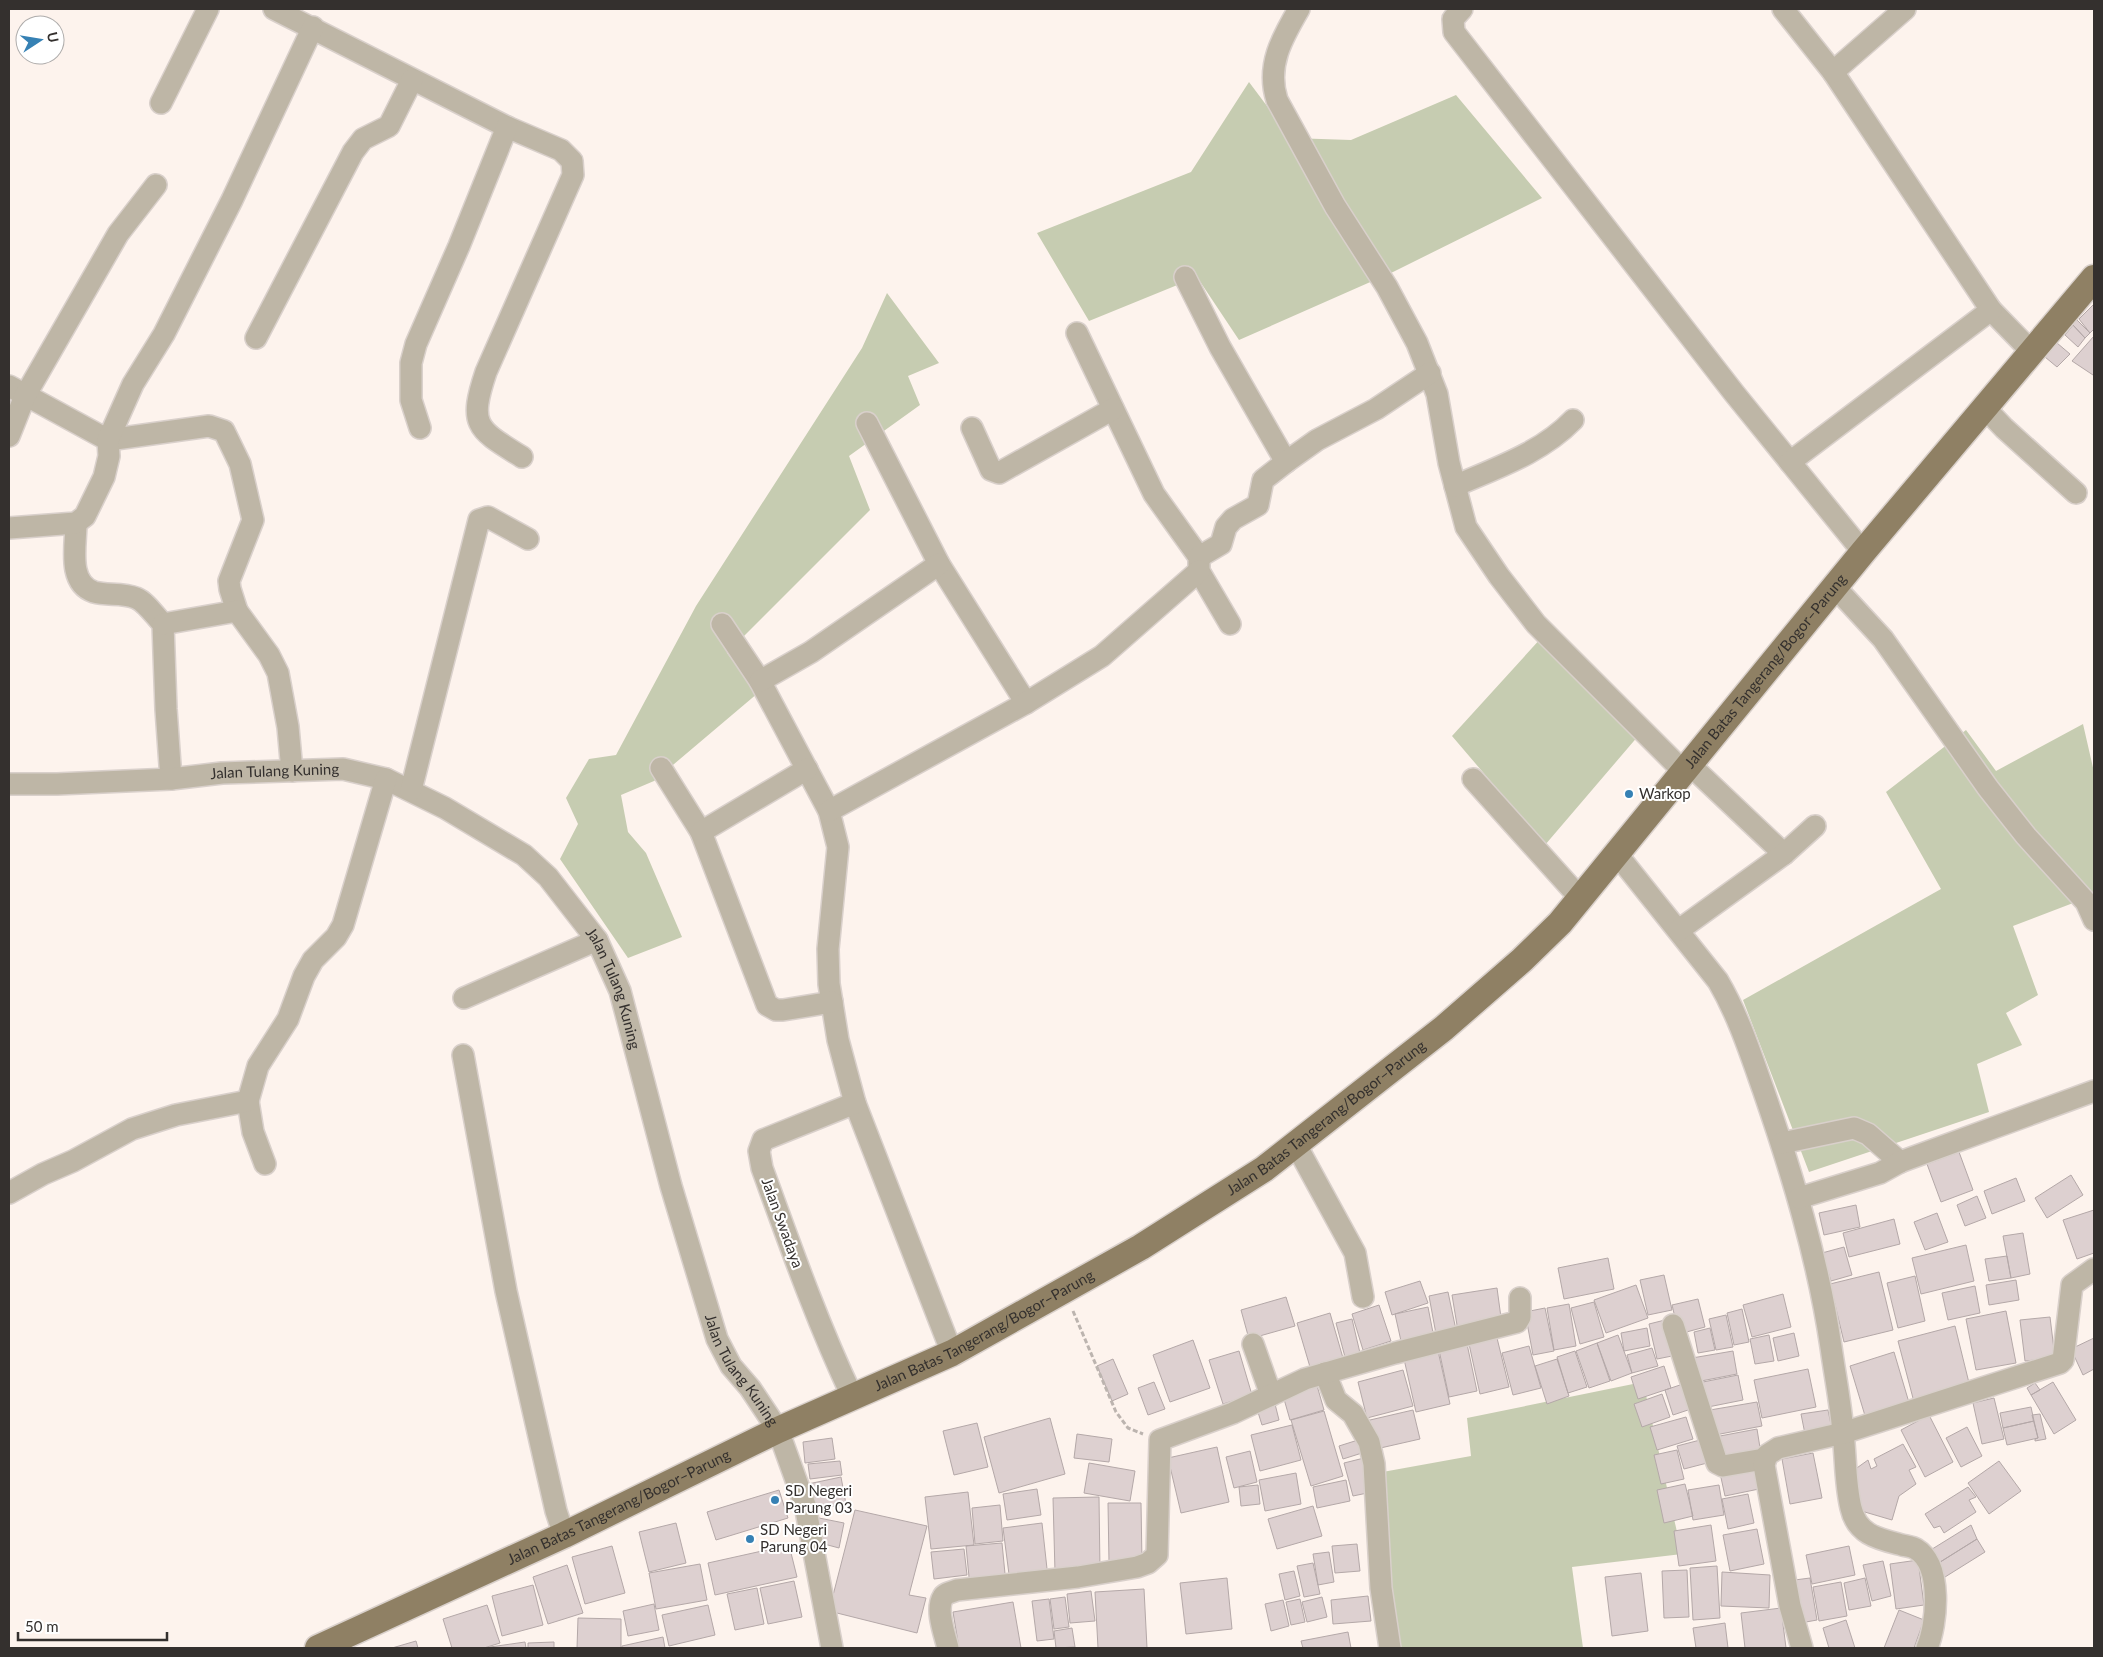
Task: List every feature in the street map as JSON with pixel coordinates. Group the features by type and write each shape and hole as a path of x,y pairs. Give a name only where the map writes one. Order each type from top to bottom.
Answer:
{"main road":[{"name":"Jalan Batas Tangerang/Bogor–Parung","path":"318,1648 564,1535 778,1430 952,1353 1006,1325 1195,1214 1264,1169 1444,1028 1522,960 1560,923 1863,552 2094,278"}],"street":[{"path":"161,103 208,9"},
{"path":"274,9 313,27 412,80 507,127 561,150 572,161 574,170 478,394 477,415 480,426 487,435 522,457"},
{"path":"1299,9 1284,38 1272,70 1272,86 1277,100 1335,206 1404,316 1430,374 1437,394 1455,486 1466,527 1499,576 1536,624 1687,769 1784,854"},
{"path":"1462,9 1452,18 1454,32 1790,462 1863,552"},
{"path":"1783,9 1833,72 1992,310 2031,351"},
{"path":"1833,72 1905,9"},
{"path":"9,528 76,523 86,516 104,477 109,456 108,440 133,384 164,334 232,200 313,27"},
{"path":"256,338 353,152 364,139 389,126 412,80"},
{"path":"420,428 411,400 411,363 416,344 459,246 507,127"},
{"path":"9,436 17,391 118,234 156,186"},
{"path":"1185,277 1220,346 1286,462"},
{"path":"1790,462 1992,310"},
{"path":"1077,332 1154,494 1199,564 1230,624"},
{"path":"829,811 1026,702 1102,656 1221,544 1226,526 1233,519 1258,505 1263,480 1317,440 1376,409 1430,374"},
{"path":"17,391 108,440 209,426 224,431 232,444 240,464 253,520 229,581 230,589 237,611 269,655 278,673 288,727 292,771"},
{"path":"1984,407 2004,428 2076,492"},
{"path":"972,428 990,470 999,473 1113,409"},
{"path":"1455,486 1535,450 1560,434 1573,420"},
{"path":"867,423 939,564 1026,702"},
{"path":"411,790 479,520 488,517 528,539"},
{"path":"76,523 75,572 82,584 93,592 128,595 138,598 163,624 165,699 171,779"},
{"path":"760,681 811,652 939,564"},
{"path":"1835,587 1883,639 1994,795 2026,836 2086,902 2094,920"},
{"path":"163,624 237,611"},
{"path":"722,624 760,681 829,811 838,847 828,949 832,1002 838,1040 855,1103 952,1353"},
{"path":"661,768 701,832 767,1005 776,1010 783,1010 832,1002"},
{"name":"Jalan Tulang Kuning","path":"9,781 57,784 171,779 222,773 343,769 386,779 411,790 482,828 524,855 548,877 597,940 620,991 671,1186 718,1339 731,1366 750,1388 778,1430 805,1505 832,1648"},
{"path":"701,832 807,769"},
{"path":"265,1164 253,1132 248,1100 258,1066 288,1019 304,976 313,960 336,937 343,925 386,779"},
{"path":"1473,779 1580,898"},
{"path":"1679,930 1784,854 1815,826"},
{"path":"1616,853 1679,930 1718,981 1729,1000 1782,1143 1799,1198 1821,1291 1843,1433 1845,1472 1851,1509 1857,1524 1870,1536 1916,1549 1925,1558 1933,1576 1937,1606 1926,1648"},
{"path":"464,998 597,940"},
{"path":"463,1055 506,1291 556,1511 564,1535"},
{"path":"1799,1198 1880,1173 1900,1162 2094,1091"},
{"path":"9,1193 43,1174 73,1162 132,1129 176,1115 248,1100"},
{"name":"Jalan Swadaya","path":"852,1396 824,1337 800,1275 762,1168 759,1151 763,1140 855,1103"},
{"path":"1782,1143 1854,1128 1868,1134 1900,1162"},
{"path":"1295,1143 1355,1253 1364,1297"},
{"path":"1673,1325 1717,1463 1722,1466 1764,1459 1771,1451 1778,1448 1843,1433 2062,1362 2072,1285 2094,1269"},
{"path":"948,1648 941,1609 942,1598 947,1593 956,1590 1078,1577 1137,1568 1148,1563 1157,1555 1160,1440 1234,1414 1305,1379 1517,1322 1521,1312 1520,1298"},
{"path":"1253,1344 1270,1395"},
{"path":"1325,1373 1336,1400 1353,1414 1369,1442 1374,1464 1381,1588 1390,1648"},
{"path":"1764,1459 1790,1606 1802,1648"}],"path":[{"path":"1066,1289 1077,1325 1122,1421 1128,1428 1160,1440"}],"green space":[{"path":"1249,82 1291,138 1351,140 1456,95 1542,198 1393,272 1239,340 1197,277 1089,321 1037,233 1191,172"},
{"path":"887,293 939,363 908,376 920,405 849,456 870,510 727,653 758,693 654,781 621,795 628,832 646,853 682,937 628,958 560,859 578,824 566,798 589,759 616,755 696,606 862,348"},
{"path":"1553,625 1645,728 1545,845 1452,736"},
{"path":"2083,724 2094,772 2094,895 2013,926 2038,995 2006,1013 2022,1045 1977,1064 1989,1112 1809,1172 1743,1000 1941,889 1886,792 1966,730 1996,771"},
{"path":"1643,1382 1682,1554 1572,1567 1583,1648 1394,1648 1377,1473 1471,1456 1467,1418"}],"building":[{"path":"2094,304 2094,329 2090,333 2079,319"},
{"path":"2076,319 2090,333 2085,338 2072,324"},
{"path":"2073,325 2085,338 2078,347 2065,335"},
{"path":"2094,336 2094,374 2093,375 2072,361"},
{"path":"2057,343 2070,354 2057,367 2045,357"},
{"path":"1959,1152 1973,1190 1941,1202 1927,1164"},
{"path":"2071,1175 2083,1195 2047,1218 2035,1198"},
{"path":"2016,1178 2025,1201 1992,1214 1984,1191"},
{"path":"1977,1196 1986,1218 1965,1226 1957,1205"},
{"path":"1856,1205 1860,1227 1824,1235 1819,1213"},
{"path":"2094,1210 2094,1253 2077,1259 2063,1220"},
{"path":"1937,1213 1948,1242 1925,1250 1914,1222"},
{"path":"1894,1219 1900,1244 1849,1257 1843,1233"},
{"path":"2023,1233 2030,1274 2011,1278 2003,1236"},
{"path":"1966,1245 1974,1281 1921,1294 1912,1258"},
{"path":"1844,1247 1852,1275 1831,1281 1822,1253"},
{"path":"2007,1256 2011,1278 1989,1281 1985,1259"},
{"path":"1608,1258 1614,1289 1564,1299 1558,1268"},
{"path":"1879,1272 1893,1330 1844,1342 1830,1284"},
{"path":"1664,1275 1672,1310 1648,1315 1640,1280"},
{"path":"1915,1276 1925,1321 1898,1328 1887,1283"},
{"path":"2016,1280 2019,1300 1989,1305 1986,1285"},
{"path":"1420,1281 1428,1303 1392,1315 1385,1292"},
{"path":"1636,1285 1648,1318 1606,1333 1594,1300"},
{"path":"1975,1286 1980,1313 1948,1320 1942,1293"},
{"path":"1497,1288 1502,1325 1458,1331 1452,1295"},
{"path":"1448,1292 1456,1330 1436,1334 1429,1296"},
{"path":"1783,1294 1791,1327 1752,1337 1743,1305"},
{"path":"1286,1297 1295,1326 1249,1339 1241,1310"},
{"path":"1698,1299 1705,1327 1679,1334 1672,1305"},
{"path":"1594,1302 1604,1337 1580,1344 1571,1308"},
{"path":"1569,1304 1576,1346 1554,1350 1547,1308"},
{"path":"1379,1305 1391,1341 1363,1350 1352,1314"},
{"path":"1428,1307 1435,1343 1403,1350 1395,1314"},
{"path":"1545,1308 1554,1351 1533,1355 1525,1312"},
{"path":"1742,1309 1749,1342 1734,1345 1727,1313"},
{"path":"2006,1311 2016,1363 1976,1370 1966,1319"},
{"path":"1330,1313 1343,1358 1310,1367 1297,1323"},
{"path":"1726,1315 1733,1347 1716,1350 1709,1319"},
{"path":"2050,1317 2055,1358 2025,1361 2020,1320"},
{"path":"1352,1319 1360,1353 1345,1357 1336,1323"},
{"path":"1669,1319 1677,1355 1657,1359 1649,1324"},
{"path":"1955,1326 1970,1387 1914,1402 1898,1341"},
{"path":"1647,1328 1650,1346 1624,1351 1621,1333"},
{"path":"1710,1328 1715,1350 1698,1353 1694,1332"},
{"path":"1794,1333 1799,1356 1778,1361 1773,1338"},
{"path":"1618,1335 1632,1373 1611,1381 1597,1343"},
{"path":"1769,1335 1774,1361 1755,1364 1750,1339"},
{"path":"1497,1338 1509,1387 1480,1394 1469,1344"},
{"path":"2094,1338 2094,1369 2083,1375 2071,1349"},
{"path":"1193,1340 1210,1388 1170,1402 1153,1355"},
{"path":"1597,1343 1610,1381 1589,1388 1576,1351"},
{"path":"1467,1344 1477,1391 1449,1397 1439,1350"},
{"path":"1529,1346 1541,1388 1513,1395 1502,1353"},
{"path":"1652,1348 1658,1366 1632,1373 1627,1355"},
{"path":"1239,1351 1252,1395 1223,1404 1209,1360"},
{"path":"1438,1351 1450,1404 1416,1412 1404,1359"},
{"path":"1575,1351 1587,1387 1568,1393 1557,1357"},
{"path":"1733,1351 1737,1374 1696,1382 1692,1358"},
{"path":"1894,1352 1910,1406 1866,1419 1850,1366"},
{"path":"1113,1359 1128,1394 1112,1401 1097,1366"},
{"path":"1557,1359 1569,1396 1547,1404 1535,1366"},
{"path":"1664,1366 1671,1388 1638,1399 1631,1377"},
{"path":"1808,1369 1816,1407 1762,1418 1754,1380"},
{"path":"1403,1370 1413,1406 1367,1418 1358,1382"},
{"path":"1738,1375 1743,1400 1703,1408 1698,1383"},
{"path":"1154,1382 1165,1409 1148,1415 1138,1388"},
{"path":"1316,1382 1324,1410 1290,1420 1282,1392"},
{"path":"2053,1382 2076,1420 2054,1434 2031,1395"},
{"path":"1686,1383 1694,1408 1673,1415 1665,1390"},
{"path":"2035,1383 2040,1390 2031,1395 2027,1388"},
{"path":"1662,1394 1670,1417 1642,1427 1634,1404"},
{"path":"1994,1398 2004,1439 1982,1444 1973,1403"},
{"path":"1757,1402 1762,1426 1715,1435 1710,1410"},
{"path":"1275,1404 1279,1420 1262,1425 1257,1409"},
{"path":"2031,1407 2034,1421 2003,1428 2000,1413"},
{"path":"1413,1410 1420,1439 1376,1449 1370,1420"},
{"path":"1828,1410 1833,1434 1806,1439 1801,1414"},
{"path":"1324,1411 1343,1476 1311,1486 1291,1420"},
{"path":"2040,1414 2046,1439 2035,1441 2038,1438 2032,1415"},
{"path":"1929,1415 1953,1462 1925,1477 1901,1430"},
{"path":"1686,1417 1693,1439 1657,1450 1650,1427"},
{"path":"1050,1418 1065,1474 999,1493 984,1437"},
{"path":"2034,1421 2038,1438 2007,1445 2003,1428"},
{"path":"977,1423 988,1467 954,1475 943,1431"},
{"path":"1292,1425 1301,1460 1260,1471 1251,1435"},
{"path":"1967,1427 1982,1456 1961,1467 1946,1438"},
{"path":"1757,1429 1761,1454 1725,1461 1720,1436"},
{"path":"1077,1434 1112,1439 1109,1462 1074,1458"},
{"path":"832,1438 835,1459 805,1463 803,1442"},
{"path":"1704,1439 1711,1462 1684,1469 1677,1446"},
{"path":"1358,1440 1362,1453 1343,1459 1339,1446"},
{"path":"1903,1444 1916,1467 1909,1470 1916,1484 1899,1496 1892,1520 1858,1510 1854,1470 1868,1460 1871,1469 1877,1466 1874,1459"},
{"path":"1217,1447 1229,1502 1181,1513 1168,1458"},
{"path":"1677,1450 1684,1479 1661,1484 1654,1455"},
{"path":"1250,1451 1257,1482 1234,1488 1226,1457"},
{"path":"1813,1453 1822,1498 1790,1504 1782,1459"},
{"path":"1364,1458 1372,1492 1353,1496 1344,1463"},
{"path":"840,1461 842,1475 810,1479 808,1464"},
{"path":"1999,1461 2021,1491 1989,1514 1968,1483"},
{"path":"1089,1463 1135,1471 1130,1501 1084,1493"},
{"path":"1755,1467 1759,1489 1725,1496 1720,1473"},
{"path":"1296,1473 1301,1504 1265,1511 1259,1480"},
{"path":"841,1477 846,1504 813,1510 808,1484"},
{"path":"1346,1480 1350,1501 1317,1508 1313,1487"},
{"path":"1685,1484 1693,1516 1664,1523 1657,1490"},
{"path":"1258,1485 1260,1504 1241,1506 1239,1487"},
{"path":"1719,1485 1724,1515 1693,1520 1688,1490"},
{"path":"1968,1487 1976,1497 1969,1500 1976,1512 1944,1533 1940,1526 1934,1528 1925,1514"},
{"path":"1037,1489 1041,1515 1007,1520 1003,1494"},
{"path":"779,1490 788,1518 716,1540 707,1512"},
{"path":"968,1492 974,1545 931,1549 925,1497"},
{"path":"1748,1494 1754,1523 1728,1529 1722,1499"},
{"path":"1099,1497 1100,1571 1055,1572 1053,1498"},
{"path":"1108,1503 1141,1503 1142,1562 1109,1562"},
{"path":"1000,1505 1003,1541 975,1544 972,1508"},
{"path":"1313,1506 1322,1536 1277,1549 1268,1519"},
{"path":"855,1510 927,1526 909,1595 926,1598 917,1633 829,1611"},
{"path":"819,1518 844,1523 839,1548 813,1541"},
{"path":"676,1523 686,1563 649,1572 639,1532"},
{"path":"1042,1523 1048,1578 1010,1582 1003,1528"},
{"path":"1711,1525 1716,1561 1679,1566 1674,1531"},
{"path":"1971,1525 1977,1539 1937,1564 1929,1551"},
{"path":"1757,1529 1764,1564 1730,1571 1723,1535"},
{"path":"1977,1539 1985,1552 1945,1577 1937,1564"},
{"path":"1002,1543 1006,1584 970,1587 966,1546"},
{"path":"1357,1544 1360,1571 1335,1573 1332,1546"},
{"path":"789,1545 797,1577 715,1595 708,1563"},
{"path":"612,1546 625,1593 585,1604 572,1557"},
{"path":"1849,1546 1855,1575 1812,1584 1806,1555"},
{"path":"964,1549 967,1575 934,1579 931,1552"},
{"path":"1329,1552 1334,1582 1318,1585 1313,1554"},
{"path":"1918,1560 1924,1605 1896,1609 1890,1564"},
{"path":"1883,1561 1891,1596 1872,1601 1863,1565"},
{"path":"1313,1563 1320,1594 1304,1597 1297,1566"},
{"path":"700,1564 707,1600 656,1609 649,1573"},
{"path":"567,1565 583,1613 548,1624 533,1577"},
{"path":"1717,1566 1720,1618 1693,1620 1690,1568"},
{"path":"1687,1570 1689,1617 1664,1618 1662,1571"},
{"path":"1294,1571 1300,1596 1285,1600 1279,1574"},
{"path":"1722,1572 1770,1575 1769,1608 1721,1606"},
{"path":"1641,1573 1648,1631 1612,1636 1605,1577"},
{"path":"1227,1578 1232,1629 1186,1634 1180,1583"},
{"path":"1810,1578 1817,1620 1795,1624 1787,1581"},
{"path":"1865,1578 1871,1606 1849,1610 1844,1583"},
{"path":"794,1581 802,1617 768,1624 760,1588"},
{"path":"1841,1582 1847,1616 1819,1621 1813,1587"},
{"path":"533,1585 543,1625 502,1636 492,1596"},
{"path":"757,1588 764,1624 735,1630 727,1594"},
{"path":"1144,1589 1147,1648 1098,1648 1095,1592"},
{"path":"1091,1591 1095,1621 1070,1623 1067,1594"},
{"path":"1368,1596 1371,1621 1333,1624 1331,1600"},
{"path":"1065,1597 1069,1627 1054,1629 1050,1599"},
{"path":"1322,1597 1327,1617 1307,1622 1302,1602"},
{"path":"1049,1599 1054,1639 1037,1641 1032,1601"},
{"path":"1300,1599 1305,1622 1291,1625 1286,1602"},
{"path":"1283,1600 1289,1626 1271,1631 1265,1604"},
{"path":"1013,1602 1021,1648 959,1648 953,1612"},
{"path":"654,1604 659,1630 628,1636 623,1611"},
{"path":"487,1605 500,1643 484,1648 452,1648 443,1619"},
{"path":"708,1605 715,1635 669,1646 662,1615"},
{"path":"1781,1608 1786,1648 1745,1648 1741,1613"},
{"path":"1899,1610 1924,1620 1914,1648 1884,1648"},
{"path":"578,1618 621,1619 621,1648 577,1648"},
{"path":"1846,1620 1855,1648 1829,1648 1823,1628"},
{"path":"1725,1623 1728,1648 1696,1648 1693,1628"},
{"path":"1072,1628 1075,1647 1056,1648 1054,1631"},
{"path":"1348,1632 1351,1648 1303,1648 1301,1641"},
{"path":"663,1637 665,1648 622,1648 622,1646"},
{"path":"416,1641 418,1648 392,1648"},
{"path":"525,1642 526,1648 490,1648 490,1647"},
{"path":"554,1642 554,1648 528,1648 528,1643"}],"place":[{"name":"Warkop","path":"1629,794"},
{"name":"SD Negeri Parung 03","path":"775,1500"},
{"name":"SD Negeri Parung 04","path":"750,1539"}]}
